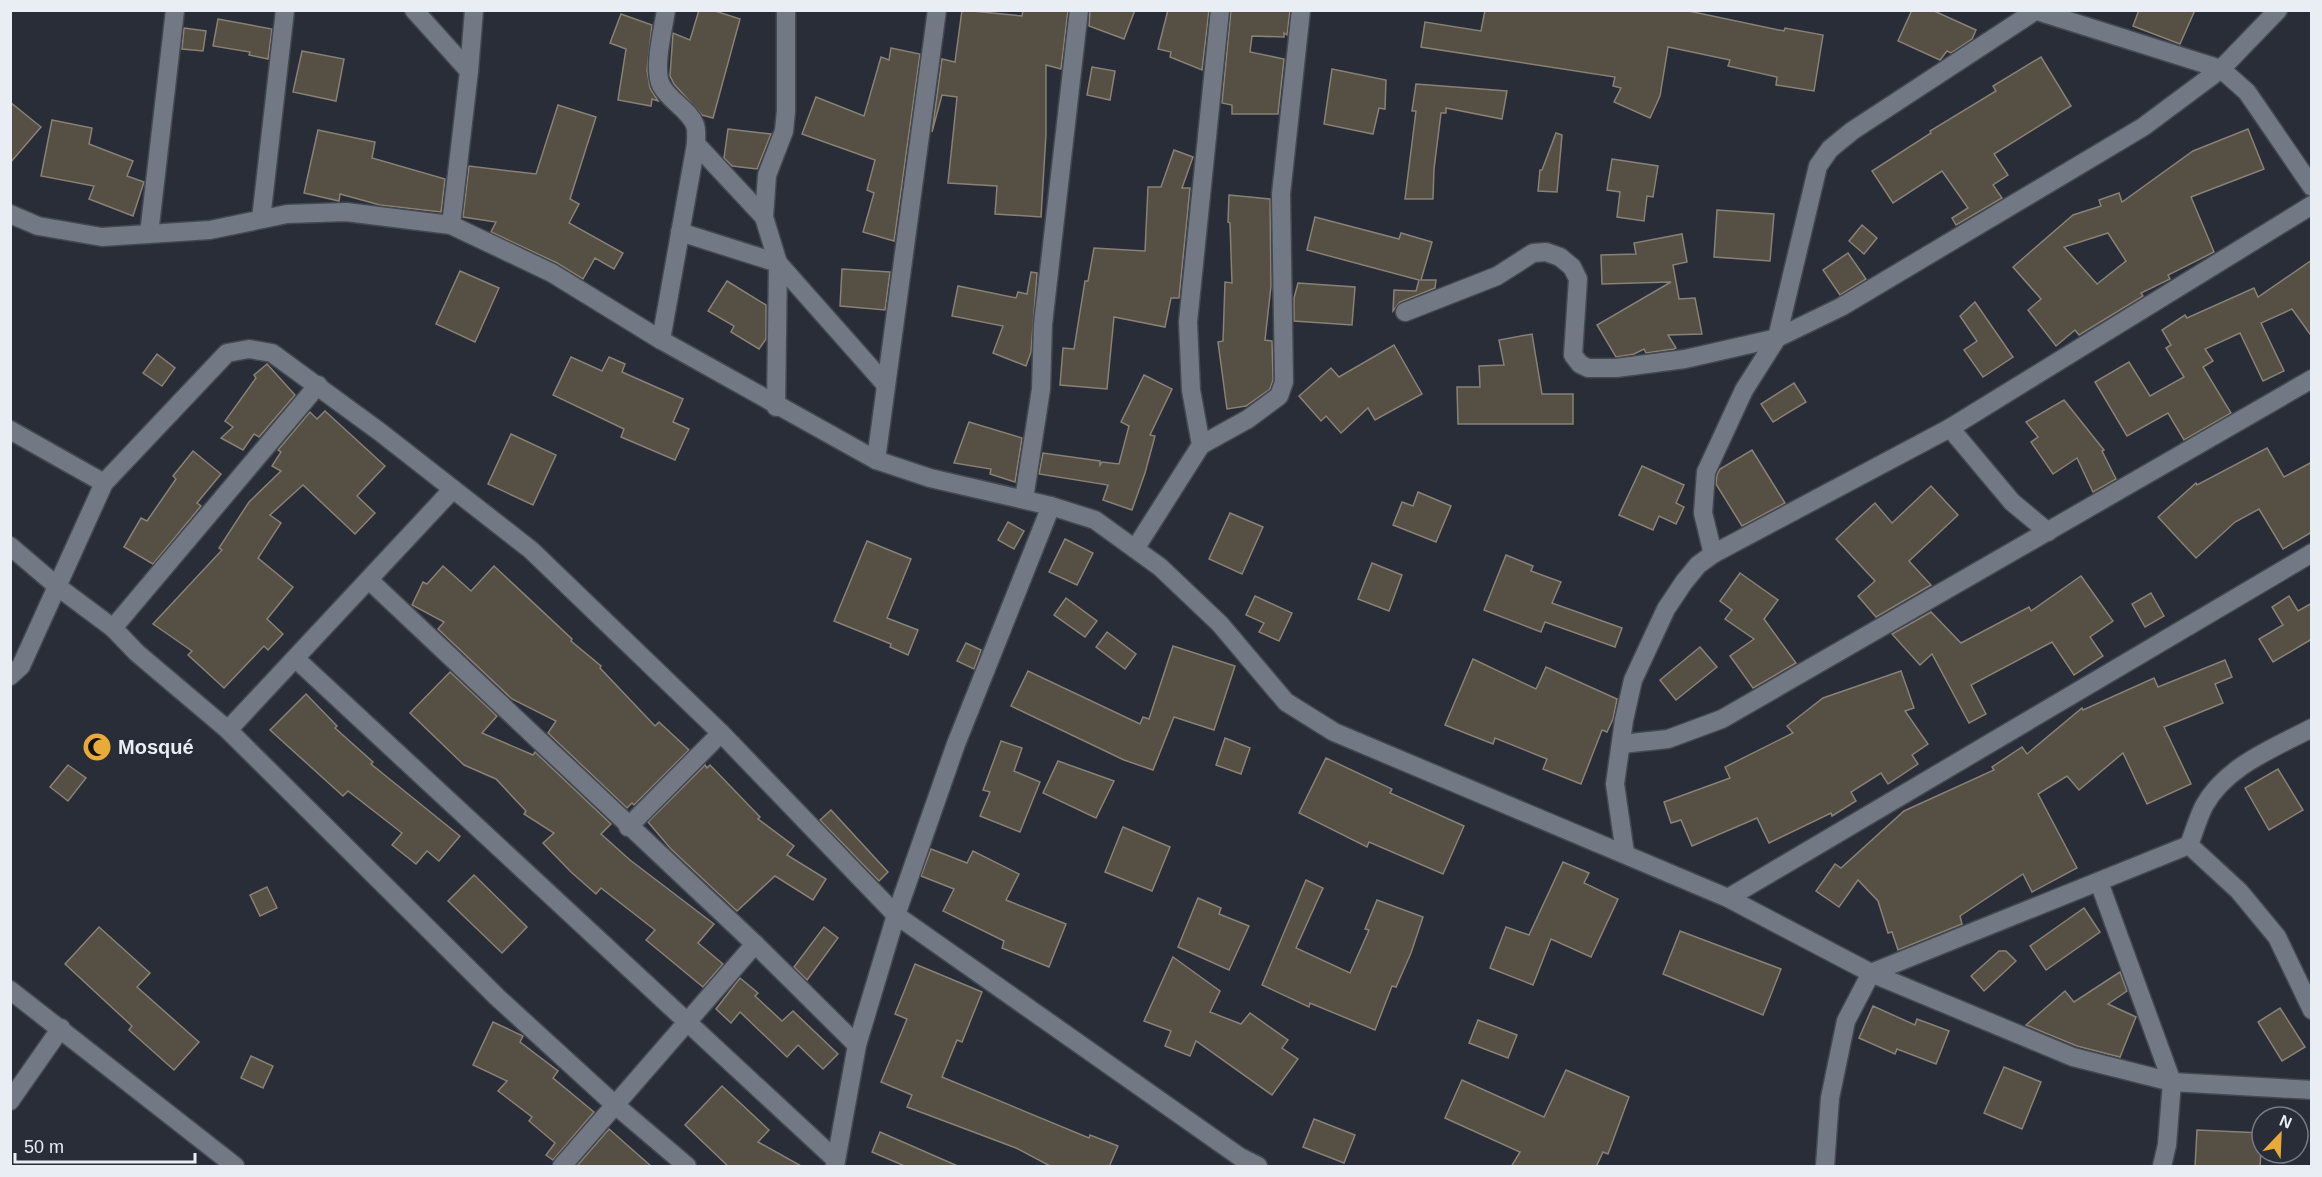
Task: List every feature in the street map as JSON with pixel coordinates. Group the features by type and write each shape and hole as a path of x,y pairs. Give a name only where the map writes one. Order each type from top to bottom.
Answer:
{"street":[{"path":"149,234 175,10"},
{"path":"261,219 285,10"},
{"path":"414,10 469,71"},
{"path":"451,225 474,10"},
{"path":"661,340 696,144 695,125 687,113 672,102 660,84 659,55 666,10"},
{"path":"776,407 778,262 764,217 767,175 784,130 786,10"},
{"path":"876,460 937,10"},
{"path":"1024,500 1041,389 1043,324 1079,10"},
{"path":"1201,445 1191,390 1188,322 1220,10"},
{"path":"1135,549 1201,445 1248,419 1279,396 1284,382 1281,194 1301,10"},
{"path":"1405,312 1497,276 1533,253 1546,252 1560,257 1572,267 1578,279 1573,355 1580,364 1588,368 1616,368 1685,359 1777,338 1841,307 2143,127 2221,69 2278,10"},
{"path":"1713,554 1703,513 1706,472 1744,390 1777,338 1818,166 1830,149 1852,131 2035,11 2221,69 2247,92 2312,187"},
{"path":"696,144 764,217"},
{"path":"1625,853 1615,784 1633,680 1666,609 1698,565 1713,554 1950,428 2312,204"},
{"path":"10,214 38,226 102,237 210,230 287,214 346,212 451,225 552,273 776,407 876,460 930,478 1051,506 1095,520 1160,567 1220,624 1286,702 1334,732 1728,898 1871,974 2073,1057 2172,1082 2312,1090"},
{"path":"680,232 778,262 886,386"},
{"path":"10,676 21,666 104,483 227,353 249,350 272,353 318,385 531,550 720,733 896,915 1062,1034 1240,1157 1258,1167"},
{"path":"1622,744 1668,739 1722,719 2312,380"},
{"path":"113,628 318,385"},
{"path":"1950,428 2012,502 2048,532"},
{"path":"10,430 104,483"},
{"path":"228,730 296,660 453,489"},
{"path":"835,1163 856,1046 896,915 956,744 1051,506"},
{"path":"10,546 58,587 113,628 137,653 228,730 497,997 687,1167"},
{"path":"1728,898 2312,553"},
{"path":"369,580 628,827 755,944 856,1046"},
{"path":"296,660 835,1163"},
{"path":"1825,1167 1830,1098 1846,1021 1871,974 2189,845 2204,806 2217,788 2238,768 2312,728"},
{"path":"628,827 720,733"},
{"path":"2189,845 2239,891 2277,937 2312,1010"},
{"path":"2099,882 2172,1082 2167,1145 2162,1167"},
{"path":"562,1167 614,1104 687,1024 755,944"},
{"path":"10,990 235,1167"},
{"path":"10,1101 61,1028"}],"building":[{"path":"699,10 712,10 740,19 713,118 702,115 674,84 670,76 673,33 690,40"},
{"path":"962,10 1022,16 1023,10 1068,10 1061,69 1046,65 1046,134 1041,217 995,214 997,186 948,183 957,97 942,95 932,132 942,59 955,62"},
{"path":"1090,10 1135,10 1124,39 1089,26"},
{"path":"1168,10 1209,10 1202,70 1170,57 1171,52 1158,49"},
{"path":"1231,10 1290,10 1287,35 1284,33 1284,37 1252,36 1250,52 1284,59 1278,114 1232,114 1232,105 1222,103"},
{"path":"1485,10 1684,10 1784,31 1785,28 1823,35 1814,91 1776,85 1777,77 1728,66 1730,60 1668,47 1660,96 1650,118 1614,102 1621,88 1613,86 1615,77 1421,47 1425,22 1481,31"},
{"path":"1912,10 1932,10 1976,30 1972,39 1951,53 1947,51 1940,60 1898,41"},
{"path":"2139,10 2195,10 2180,44 2133,26"},
{"path":"621,14 652,25 647,70 650,88 658,101 652,99 651,106 618,100 626,49 610,43"},
{"path":"218,19 272,29 268,59 249,55 250,52 213,46"},
{"path":"184,28 206,31 203,51 182,49"},
{"path":"891,48 920,54 894,241 863,232 874,193 867,190 875,160 802,134 816,97 864,116 881,57 889,60"},
{"path":"302,51 344,59 336,101 293,92"},
{"path":"2041,57 2071,106 1994,154 2008,175 1993,185 2002,198 1956,225 1952,218 1968,208 1942,171 1893,203 1872,171 1931,133 1930,131 1996,91 1993,86"},
{"path":"1092,67 1115,71 1110,100 1087,95"},
{"path":"1332,69 1386,80 1385,109 1379,108 1373,134 1324,124"},
{"path":"1416,84 1507,91 1502,119 1446,108 1446,113 1441,113 1433,199 1405,199 1416,111 1412,111"},
{"path":"10,102 41,127 10,163"},
{"path":"558,105 596,117 570,199 579,204 569,223 623,253 614,269 595,258 583,279 557,263 491,232 496,222 463,217 469,166 536,174"},
{"path":"52,120 92,128 89,144 133,161 127,176 144,182 133,216 89,199 94,186 41,176"},
{"path":"728,129 771,134 757,169 732,166 724,158"},
{"path":"2248,129 2264,169 2191,197 2214,252 2168,275 2170,279 2141,293 2143,296 2079,335 2075,330 2056,346 2028,310 2041,299 2013,267 2073,215 2101,206 2099,200 2119,193 2122,202 2193,151","holes":["2108,233 2126,261 2097,284 2064,247"]},
{"path":"318,130 375,142 372,158 445,179 441,212 380,205 340,194 339,201 304,193"},
{"path":"1556,133 1562,135 1557,192 1538,191 1540,170 1542,170"},
{"path":"1174,150 1193,157 1182,188 1190,188 1179,298 1171,298 1165,327 1114,317 1107,389 1060,385 1063,348 1074,349 1085,281 1088,281 1094,248 1145,251 1148,187 1161,187"},
{"path":"1612,159 1658,166 1653,197 1647,196 1644,221 1617,217 1620,192 1607,190"},
{"path":"1229,195 1270,199 1271,286 1265,340 1272,341 1273,380 1270,389 1246,406 1227,409 1218,342 1223,341 1225,282 1232,283 1230,223 1228,222"},
{"path":"1717,210 1774,214 1770,261 1714,257"},
{"path":"1315,217 1399,239 1401,233 1432,242 1421,280 1436,280 1435,288 1400,302 1393,311 1394,290 1416,291 1419,280 1307,250"},
{"path":"1862,225 1877,238 1864,254 1849,241"},
{"path":"1682,234 1687,262 1673,265 1679,299 1695,298 1702,334 1668,335 1676,348 1646,353 1644,349 1634,354 1616,357 1597,325 1671,282 1602,284 1601,255 1636,254 1634,243"},
{"path":"1848,253 1866,279 1840,295 1823,270"},
{"path":"2312,260 2312,337 2292,309 2261,323 2284,371 2263,381 2240,333 2205,349 2213,361 2203,367 2231,413 2184,440 2168,413 2127,436 2095,382 2129,362 2150,396 2184,377 2166,348 2171,345 2162,330 2185,315 2187,318 2254,288 2258,297"},
{"path":"842,269 890,272 885,310 840,306"},
{"path":"460,271 499,288 475,342 436,324"},
{"path":"1031,272 1037,273 1031,352 1026,366 993,353 1003,326 952,316 958,286 1016,298 1018,292 1027,294"},
{"path":"727,281 766,305 766,339 759,349 731,332 734,326 708,311"},
{"path":"1298,283 1355,287 1352,325 1294,321 1294,298"},
{"path":"1975,302 2013,357 1983,377 1964,350 1977,341 1960,316"},
{"path":"1532,334 1542,394 1573,394 1573,424 1458,424 1457,387 1480,387 1479,366 1504,365 1499,340"},
{"path":"1394,345 1422,394 1375,420 1368,408 1341,433 1326,416 1321,421 1299,396 1331,368 1339,377"},
{"path":"157,354 175,368 162,386 143,373"},
{"path":"571,357 602,371 609,357 625,364 622,372 683,399 673,422 689,429 675,460 621,437 624,429 553,395"},
{"path":"267,364 295,395 259,437 254,434 243,450 221,438 233,427 225,421 256,378 254,375"},
{"path":"1144,375 1172,389 1150,435 1155,436 1132,510 1103,500 1108,485 1039,474 1043,453 1100,461 1100,465 1102,462 1119,464 1129,426 1121,422"},
{"path":"1794,383 1806,402 1773,422 1761,404"},
{"path":"2064,400 2104,450 2102,451 2116,479 2093,492 2077,458 2053,474 2031,442 2038,437 2026,422"},
{"path":"325,411 385,466 357,496 375,513 355,534 303,485 270,515 281,523 258,558 293,587 267,619 283,634 268,650 264,646 224,688 188,655 192,651 153,624 222,550 219,548 249,502 281,471 272,466 281,452 278,450 310,412 317,419"},
{"path":"969,422 1022,438 1015,482 990,474 991,469 954,463"},
{"path":"511,434 556,455 533,505 488,484"},
{"path":"2267,448 2284,477 2312,462 2312,532 2283,549 2259,509 2235,522 2196,558 2158,517 2196,483 2197,485"},
{"path":"1752,450 1785,503 1742,526 1716,484 1717,475 1720,469"},
{"path":"193,451 221,474 197,503 201,506 153,564 124,547 141,518 147,521 176,479 173,476"},
{"path":"1642,466 1684,485 1676,503 1684,507 1676,524 1659,516 1653,530 1619,515"},
{"path":"1931,486 1958,515 1909,561 1931,585 1876,617 1858,596 1875,581 1836,539 1875,503 1892,523"},
{"path":"1418,492 1451,506 1436,542 1393,525 1402,502 1413,506"},
{"path":"1230,513 1263,527 1242,574 1209,559"},
{"path":"1008,522 1024,531 1014,549 998,540"},
{"path":"1065,539 1093,553 1077,585 1049,572"},
{"path":"867,541 911,559 887,618 918,630 908,655 890,647 891,644 834,621"},
{"path":"1506,555 1533,566 1531,571 1561,582 1552,603 1622,628 1615,647 1545,622 1541,632 1484,610"},
{"path":"1372,563 1402,575 1389,611 1358,599"},
{"path":"443,566 471,591 494,566 572,639 571,641 601,666 600,668 655,726 659,722 689,750 634,805 632,803 627,808 548,733 556,721 512,699 438,629 444,622 412,605 423,582 427,584"},
{"path":"1740,573 1778,600 1764,619 1796,663 1753,688 1730,656 1754,639 1725,619 1732,610 1720,601"},
{"path":"2081,576 2113,621 2090,637 2103,656 2074,675 2052,642 1971,685 1986,714 1969,723 1932,654 1920,665 1892,634 1931,612 1961,643 2029,607 2031,611"},
{"path":"2151,593 2164,616 2145,627 2132,604"},
{"path":"1255,596 1292,613 1279,641 1259,632 1264,623 1246,615"},
{"path":"2289,596 2298,611 2312,603 2312,639 2273,662 2259,639 2283,625 2272,607"},
{"path":"1066,598 1097,621 1085,637 1054,615"},
{"path":"1107,632 1136,654 1125,669 1096,647"},
{"path":"966,643 981,650 974,669 957,661"},
{"path":"1173,646 1235,666 1214,730 1174,717 1153,770 1124,760 1011,706 1028,671 1140,724 1143,717 1149,719"},
{"path":"1700,647 1717,667 1676,700 1660,680"},
{"path":"1473,659 1536,689 1546,667 1617,699 1613,719 1607,732 1602,730 1581,784 1543,769 1547,759 1495,738 1493,744 1445,725"},
{"path":"2225,660 2232,677 2215,684 2223,703 2164,727 2191,784 2147,804 2123,753 2079,790 2067,776 2038,794 2077,868 2032,892 2023,874 1960,916 1962,924 1898,950 1892,932 1888,933 1878,901 1858,880 1839,907 1816,891 1835,864 1841,868 1904,811 1994,770 1992,767 2022,747 2027,754 2082,708 2083,710 2154,678 2158,687"},
{"path":"1901,671 1914,708 1905,711 1928,744 1912,755 1918,764 1888,784 1881,773 1851,792 1856,801 1832,816 1831,813 1769,843 1757,818 1692,846 1681,820 1671,823 1664,802 1730,778 1725,767 1793,733 1787,726 1823,698"},
{"path":"450,672 497,716 482,733 533,755 535,752 611,824 601,834 630,860 714,924 698,943 723,964 703,987 646,940 655,930 601,888 596,894 571,872 543,843 554,833 524,814 526,811 496,779 464,765 410,713"},
{"path":"306,694 337,726 335,728 373,762 371,764 460,836 439,861 427,851 416,864 392,845 402,833 348,791 343,796 270,730"},
{"path":"1225,738 1250,748 1241,774 1216,765"},
{"path":"1001,741 1022,748 1014,771 1040,782 1020,832 980,816 990,792 983,790"},
{"path":"1326,758 1392,789 1390,793 1464,826 1443,874 1369,842 1367,847 1299,813"},
{"path":"1058,761 1114,781 1096,818 1043,793"},
{"path":"68,765 86,778 68,801 50,787"},
{"path":"705,765 707,768 710,765 760,817 758,819 794,846 787,855 826,879 813,900 775,876 737,911 671,849 648,822"},
{"path":"2278,769 2303,810 2269,830 2245,788"},
{"path":"831,810 888,872 879,881 820,820"},
{"path":"1123,827 1170,847 1152,891 1105,872"},
{"path":"931,849 967,863 973,851 1019,874 1006,900 1066,924 1049,967 1002,948 1004,941 943,911 954,889 921,876"},
{"path":"1563,862 1589,873 1584,883 1618,899 1591,957 1551,939 1533,985 1490,968 1506,927 1529,935"},
{"path":"474,875 527,927 502,953 448,901"},
{"path":"1306,880 1323,888 1296,948 1350,973 1369,930 1365,929 1377,900 1423,917 1411,953 1396,987 1392,986 1375,1030 1310,1003 1309,1007 1262,985"},
{"path":"267,887 277,908 260,916 250,895"},
{"path":"1198,898 1221,908 1219,914 1249,926 1229,970 1178,947"},
{"path":"2084,908 2100,932 2046,970 2030,946"},
{"path":"99,927 150,973 137,987 199,1042 174,1070 129,1030 132,1026 65,964"},
{"path":"824,927 838,938 807,980 794,967"},
{"path":"1680,931 1781,969 1763,1015 1663,974"},
{"path":"1999,951 2006,951 2016,961 1984,991 1971,976"},
{"path":"1173,957 1220,991 1210,1012 1241,1024 1250,1013 1288,1040 1282,1048 1298,1059 1272,1095 1196,1041 1190,1056 1165,1046 1171,1031 1144,1021"},
{"path":"915,964 982,992 962,1042 957,1040 942,1077 1089,1138 1090,1135 1118,1146 1109,1167 1052,1167 1016,1148 907,1107 912,1095 881,1082 907,1019 895,1014"},
{"path":"2120,972 2127,991 2108,1004 2136,1017 2120,1057 2077,1046 2026,1025 2065,991 2074,1002"},
{"path":"740,978 758,993 755,996 782,1021 793,1011 838,1054 823,1069 798,1045 787,1057 740,1012 731,1023 716,1009"},
{"path":"1873,1006 1915,1025 1917,1019 1949,1031 1936,1064 1897,1049 1895,1054 1859,1038"},
{"path":"2280,1008 2305,1047 2282,1061 2258,1022"},
{"path":"1478,1020 1517,1035 1508,1058 1469,1043"},
{"path":"493,1022 523,1036 520,1042 558,1071 553,1078 594,1112 553,1160 546,1155 555,1143 529,1121 532,1117 498,1091 507,1081 473,1065"},
{"path":"251,1056 273,1066 263,1088 241,1078"},
{"path":"2004,1067 2041,1082 2022,1129 1984,1113"},
{"path":"1566,1070 1629,1097 1608,1154 1603,1152 1596,1167 1511,1167 1520,1152 1445,1118 1462,1080 1544,1117"},
{"path":"722,1086 769,1130 758,1142 803,1167 729,1167 685,1125"},
{"path":"1314,1119 1355,1135 1344,1163 1303,1147"},
{"path":"609,1129 652,1167 576,1167"},
{"path":"2197,1130 2250,1132 2250,1165 2260,1165 2260,1167 2195,1167"},
{"path":"880,1132 960,1167 907,1167 872,1152"}],"place":[{"name":"Mosqué","path":"97,747"}]}
